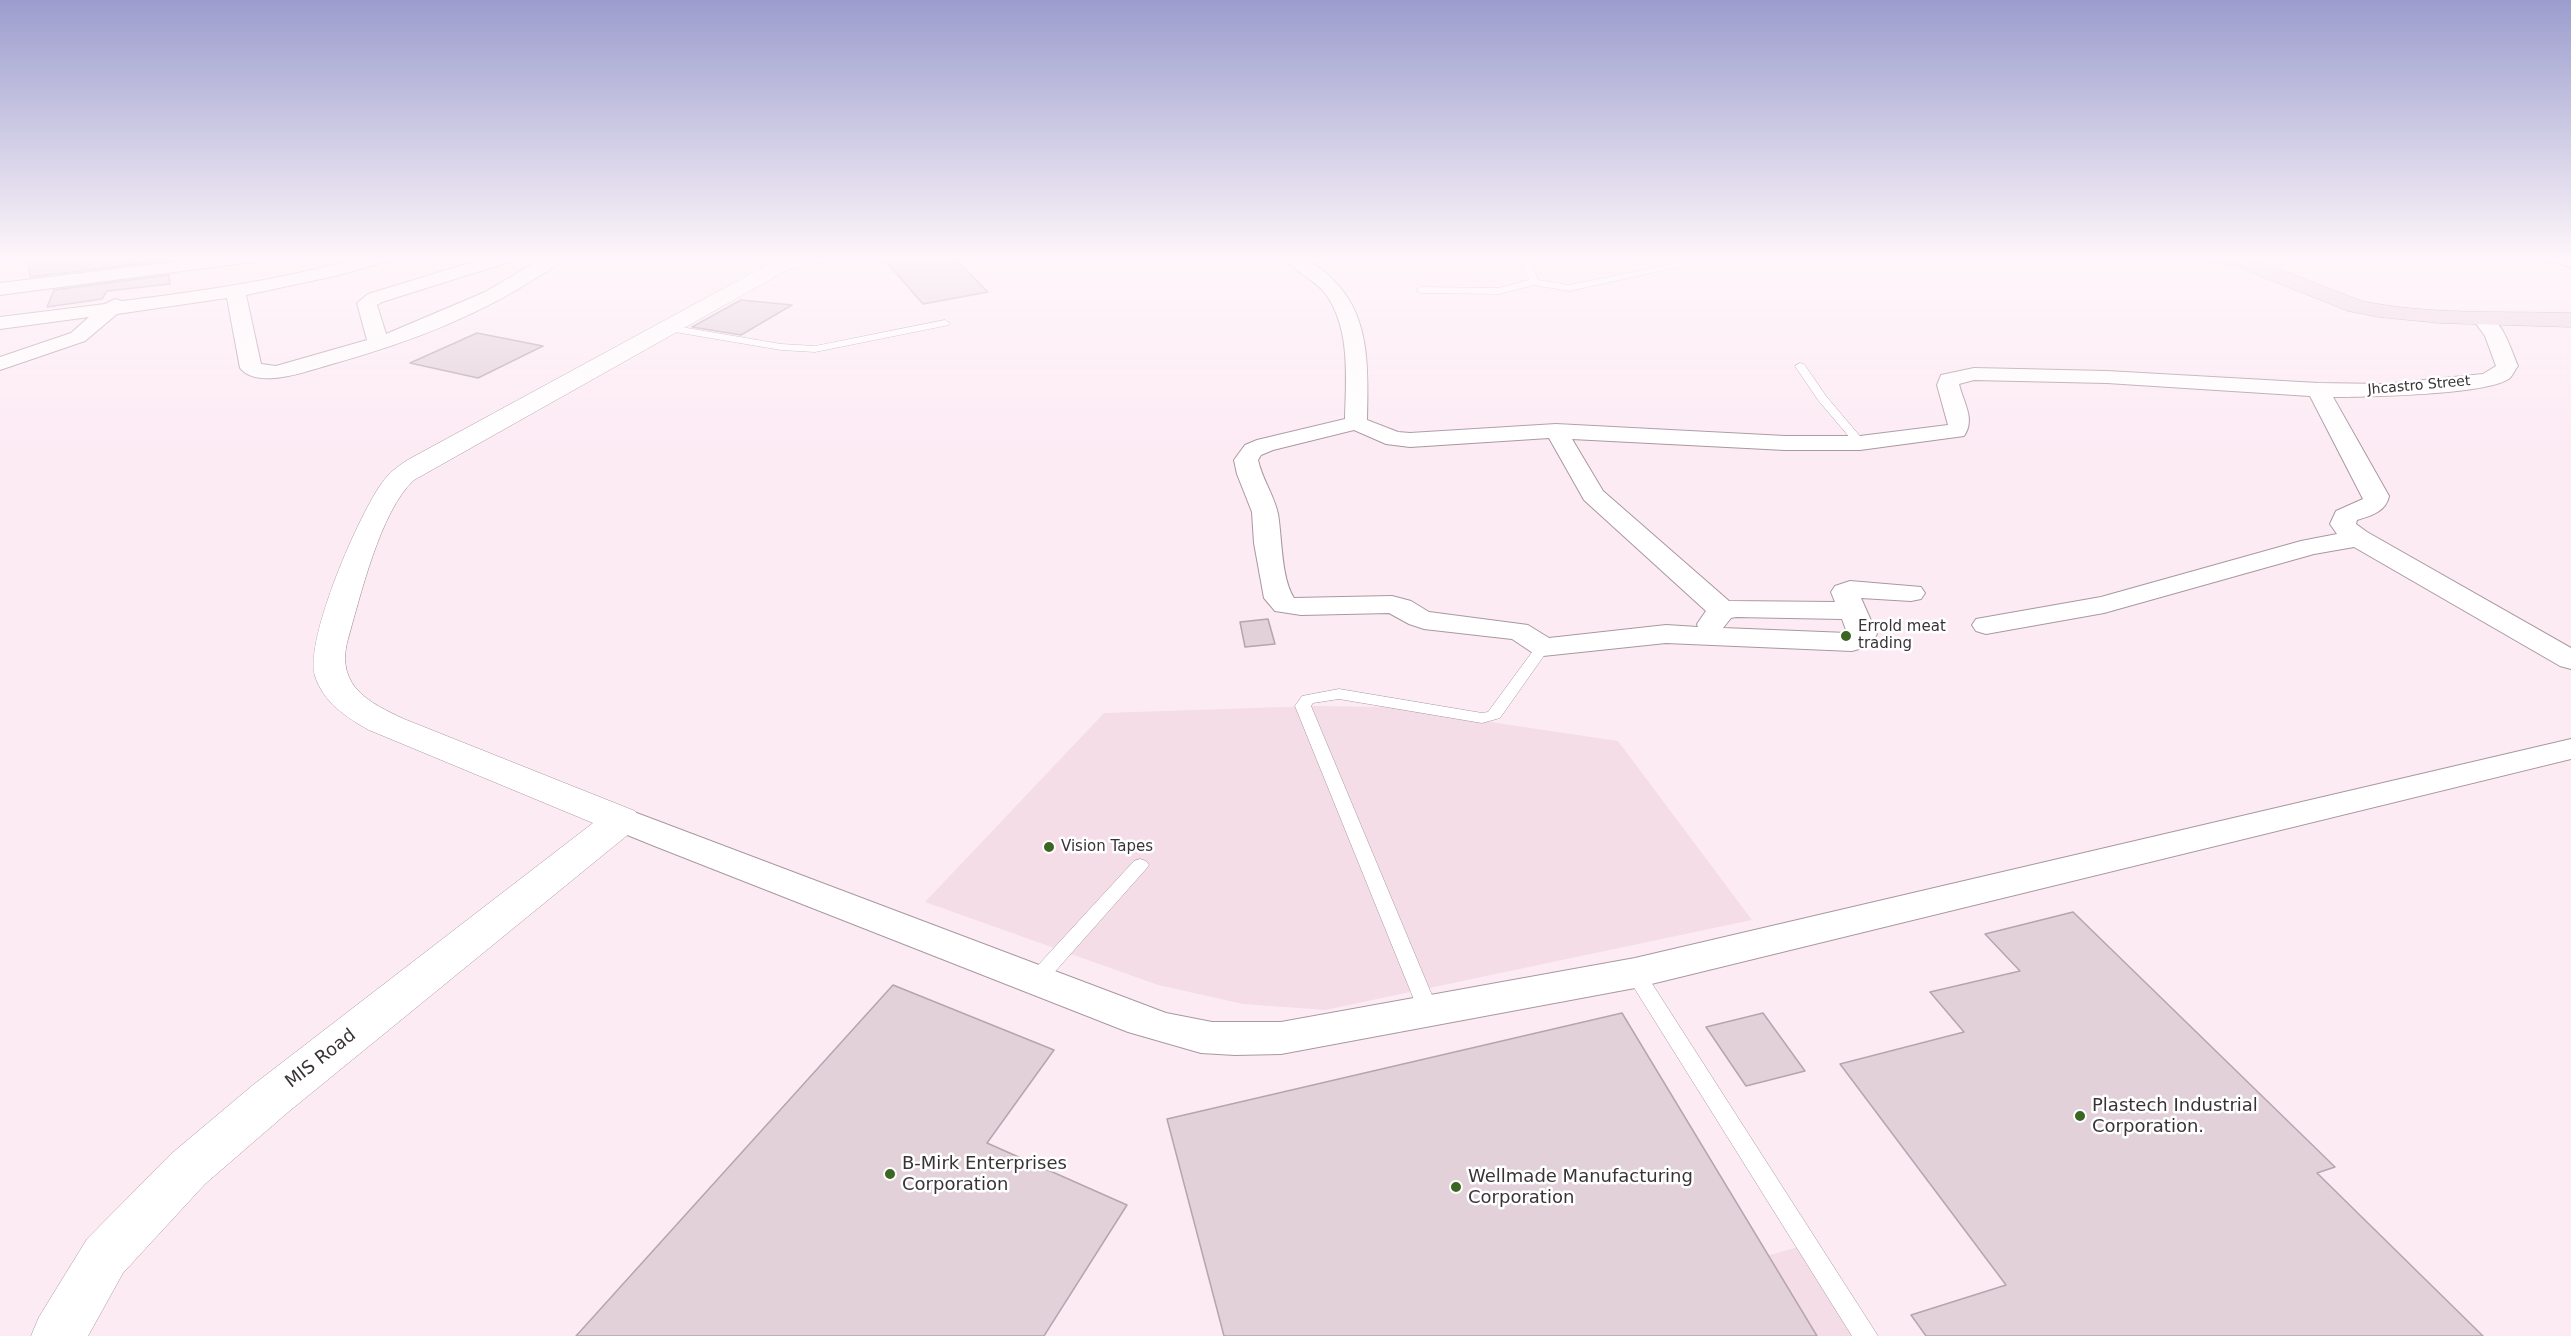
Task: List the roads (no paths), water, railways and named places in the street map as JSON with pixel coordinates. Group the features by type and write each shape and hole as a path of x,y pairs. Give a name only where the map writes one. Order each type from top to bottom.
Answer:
{"main road":[{"path":"2542,319 2571,320"}],"street":[{"path":"0,323 26,319"},
{"path":"0,364 78,337 99,319"},
{"path":"240,319 250,368 260,372 276,372 297,367 378,342 439,319"},
{"path":"372,319 378,342"},
{"path":"685,319 406,473 386,499 354,567 329,652 329,667 342,696 361,712 392,727 812,896 1133,1017 1191,1035 1237,1039 1281,1038 1635,974 2571,749"},
{"path":"1348,319 1358,373 1356,423"},
{"name":"Jhcastro Street","path":"2318,390 2385,391 2488,380 2502,373 2507,366 2495,335 2483,319"},
{"path":"1911,592 1850,589 1845,592 1862,634 1860,640 1852,642 1666,634 1543,647 1518,631 1424,620 1412,616 1403,606 1392,604 1301,607 1286,605 1278,598 1267,543 1265,512 1249,474 1246,460 1249,454 1265,445 1356,423 1394,439 1410,440 1556,431 1785,443 1860,442 1956,431 1959,427 1959,420 1948,385 1950,380 1957,377 1974,374 2096,377 2318,390 2376,496 2372,506 2345,516 2343,520 2348,531 2571,660"},
{"path":"1556,431 1593,495 1722,610 1852,611"},
{"path":"1986,625 2104,605 2310,547 2358,538"},
{"path":"1701,636 1722,610"},
{"name":"MIS Road","path":"58,1336 105,1256 188,1169 279,1092 622,820"}],"lane":[{"path":"669,328 781,347 814,349 945,323"},
{"path":"1800,366 1822,398 1860,442"},
{"path":"1430,1012 1303,706 1307,699 1339,694 1482,718 1494,715 1543,647"},
{"path":"1037,979 1140,864"},
{"path":"1635,974 1866,1336"}],"place":[{"name":"Errold meat trading","path":"1846,636"},
{"name":"Vision Tapes","path":"1049,847"},
{"name":"Plastech Industrial Corporation.","path":"2080,1116"},
{"name":"B-Mirk Enterprises Corporation","path":"890,1174"},
{"name":"Wellmade Manufacturing Corporation","path":"1456,1187"}]}
